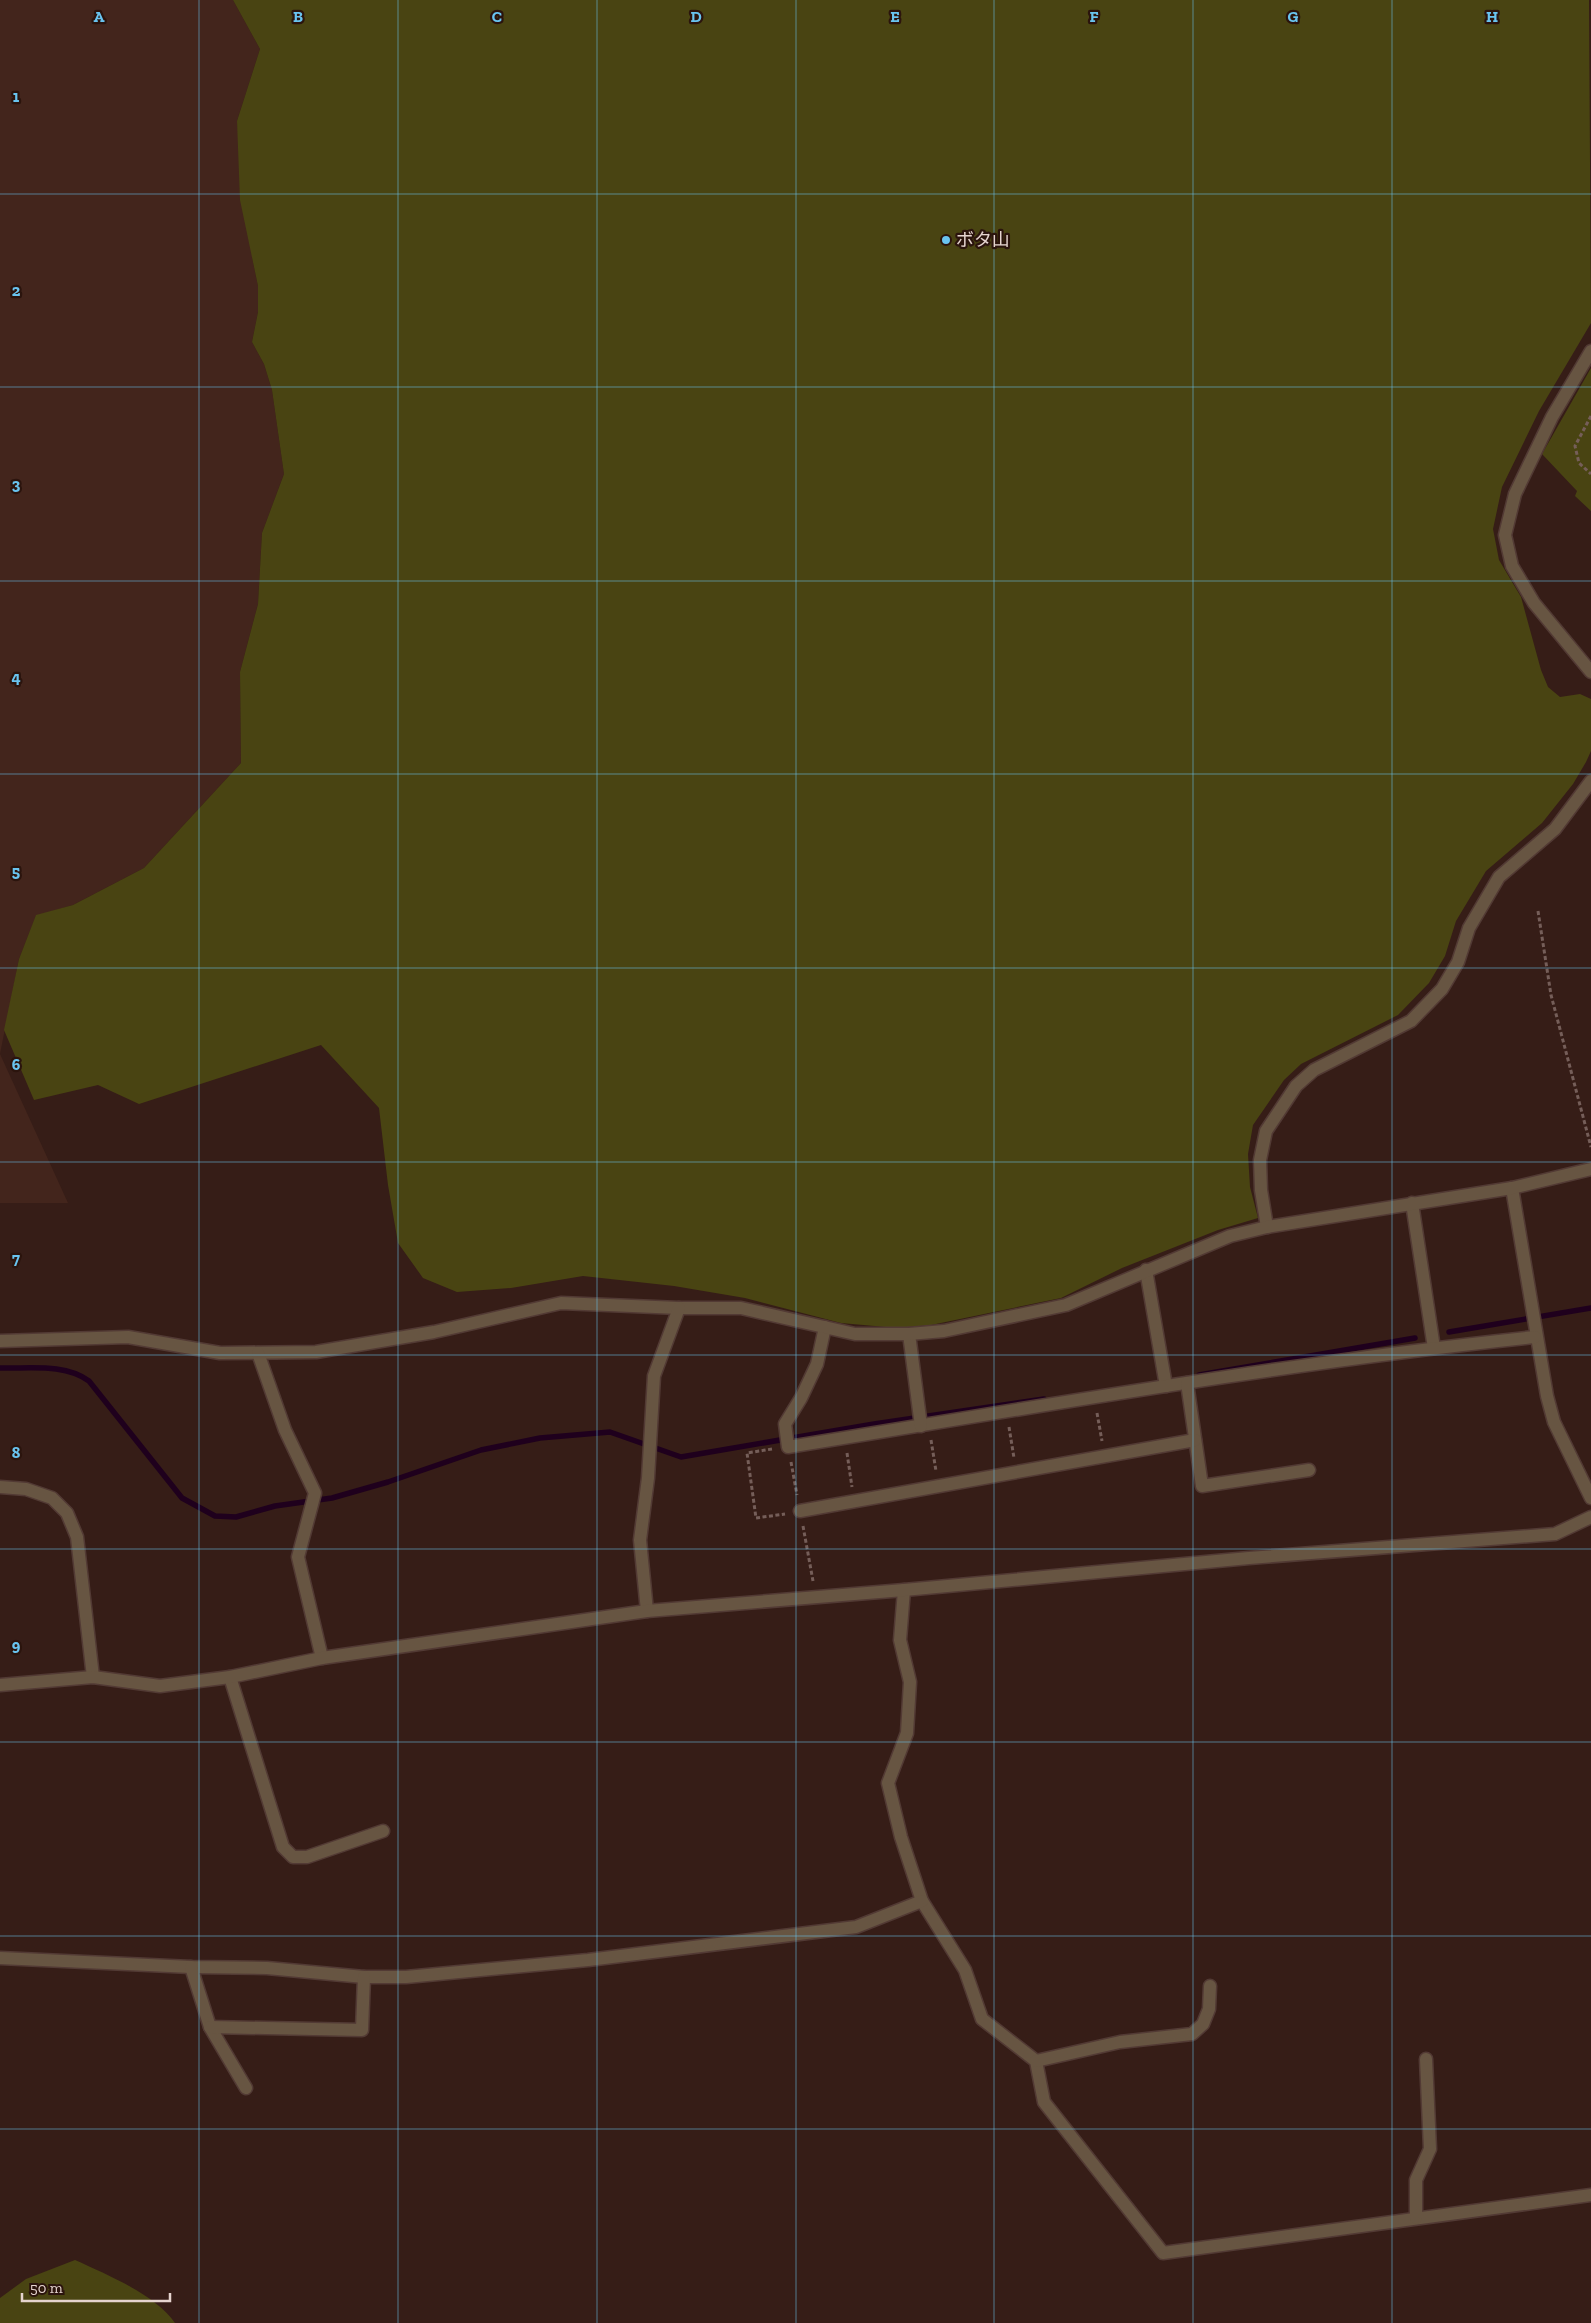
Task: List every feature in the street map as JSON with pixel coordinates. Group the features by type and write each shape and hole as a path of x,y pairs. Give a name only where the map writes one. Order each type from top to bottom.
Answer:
{"street":[{"path":"1591,351 1552,418 1515,494 1505,536 1512,566 1534,603 1591,672"},
{"path":"1267,1228 1261,1190 1260,1160 1266,1132 1296,1086 1314,1070 1411,1021 1442,989 1458,962 1468,928 1499,877 1554,829 1591,781"},
{"path":"0,1341 128,1337 220,1354 316,1352 434,1332 561,1303 679,1308 741,1308 855,1334 909,1334 944,1331 1066,1304 1230,1236 1412,1203 1512,1188 1591,1169"},
{"path":"1512,1188 1534,1332 1554,1422 1591,1498"},
{"path":"1412,1203 1434,1348"},
{"path":"1146,1270 1165,1381"},
{"path":"648,1611 640,1540 650,1446 654,1376 679,1308"},
{"path":"825,1327 816,1364 801,1398 785,1424 788,1447 1094,1398 1165,1381 1187,1383 1534,1332"},
{"path":"909,1334 919,1410 925,1425"},
{"path":"258,1353 285,1430 315,1493 298,1557 322,1658"},
{"path":"1187,1383 1202,1486 1309,1470"},
{"path":"800,1511 1105,1458 1195,1440"},
{"path":"0,1486 26,1489 52,1498 67,1513 77,1537 93,1677"},
{"path":"0,1685 93,1677 160,1686 230,1677 322,1658 648,1611 815,1598 1249,1558 1555,1534 1591,1517"},
{"path":"904,1590 900,1640 910,1682 907,1733 888,1783 901,1836 922,1901 965,1970 982,2019 1036,2061 1044,2102 1163,2253 1591,2194"},
{"path":"230,1677 283,1847 293,1857 306,1857 383,1831"},
{"path":"0,1958 191,1968 267,1968 364,1977 406,1977 579,1961 856,1927 922,1901"},
{"path":"191,1968 210,2027 246,2088"},
{"path":"210,2027 362,2030 364,1977"},
{"path":"1036,2061 1120,2042 1192,2034 1204,2024 1209,2009 1210,1986"},
{"path":"1416,2218 1416,2180 1430,2149 1426,2059"}],"path":[{"path":"1591,416 1575,446 1579,464 1591,474"},
{"path":"1538,912 1551,995 1591,1147"},
{"path":"1094,1398 1105,1458"},
{"path":"1007,1412 1016,1473"},
{"path":"925,1425 939,1487"},
{"path":"844,1438 855,1502"},
{"path":"800,1511 756,1518 747,1453 788,1447 800,1511 815,1598"}],"shaded area":[{"path":"0,0 233,0 260,49 237,121 253,262 258,286 258,312 252,342 264,364 272,390 284,474 262,533 258,604 240,672 241,763 144,868 73,905 36,916 19,959 0,1054"},
{"path":"233,0 1589,0 1591,323 1539,411 1502,487 1493,529 1499,560 1521,597 1541,670 1548,687 1560,697 1580,694 1591,699 1591,751 1573,784 1542,823 1486,871 1456,921 1445,956 1429,983 1398,1015 1301,1064 1284,1080 1253,1125 1248,1154 1250,1187 1258,1218 1218,1230 1122,1268 1061,1298 931,1325 897,1328 841,1323 745,1298 674,1286 583,1276 511,1288 457,1292 423,1278 398,1243 388,1185 379,1108 321,1045 139,1104 98,1085 34,1100 4,1030 19,959 36,915 73,905 144,868 241,763 240,672 258,604 262,533 284,474 272,390 264,364 252,342 258,312 258,286 240,200 237,121 260,49"},
{"path":"1591,368 1591,511 1575,496 1577,491 1542,454"},
{"path":"0,1054 68,1203 0,1203"},
{"path":"75,2260 143,2294 156,2303 175,2323 0,2323 0,2298 26,2279"}],"waterway":[{"path":"1449,1332 1591,1308"},
{"path":"1199,1375 1415,1338"},
{"path":"0,1368 58,1369 79,1375 89,1381 182,1498 215,1516 236,1517 275,1506 332,1498 388,1482 481,1450 540,1438 610,1432 681,1457 874,1424 1044,1399"}],"place":[{"name":"ボタ山","path":"946,240"}]}
